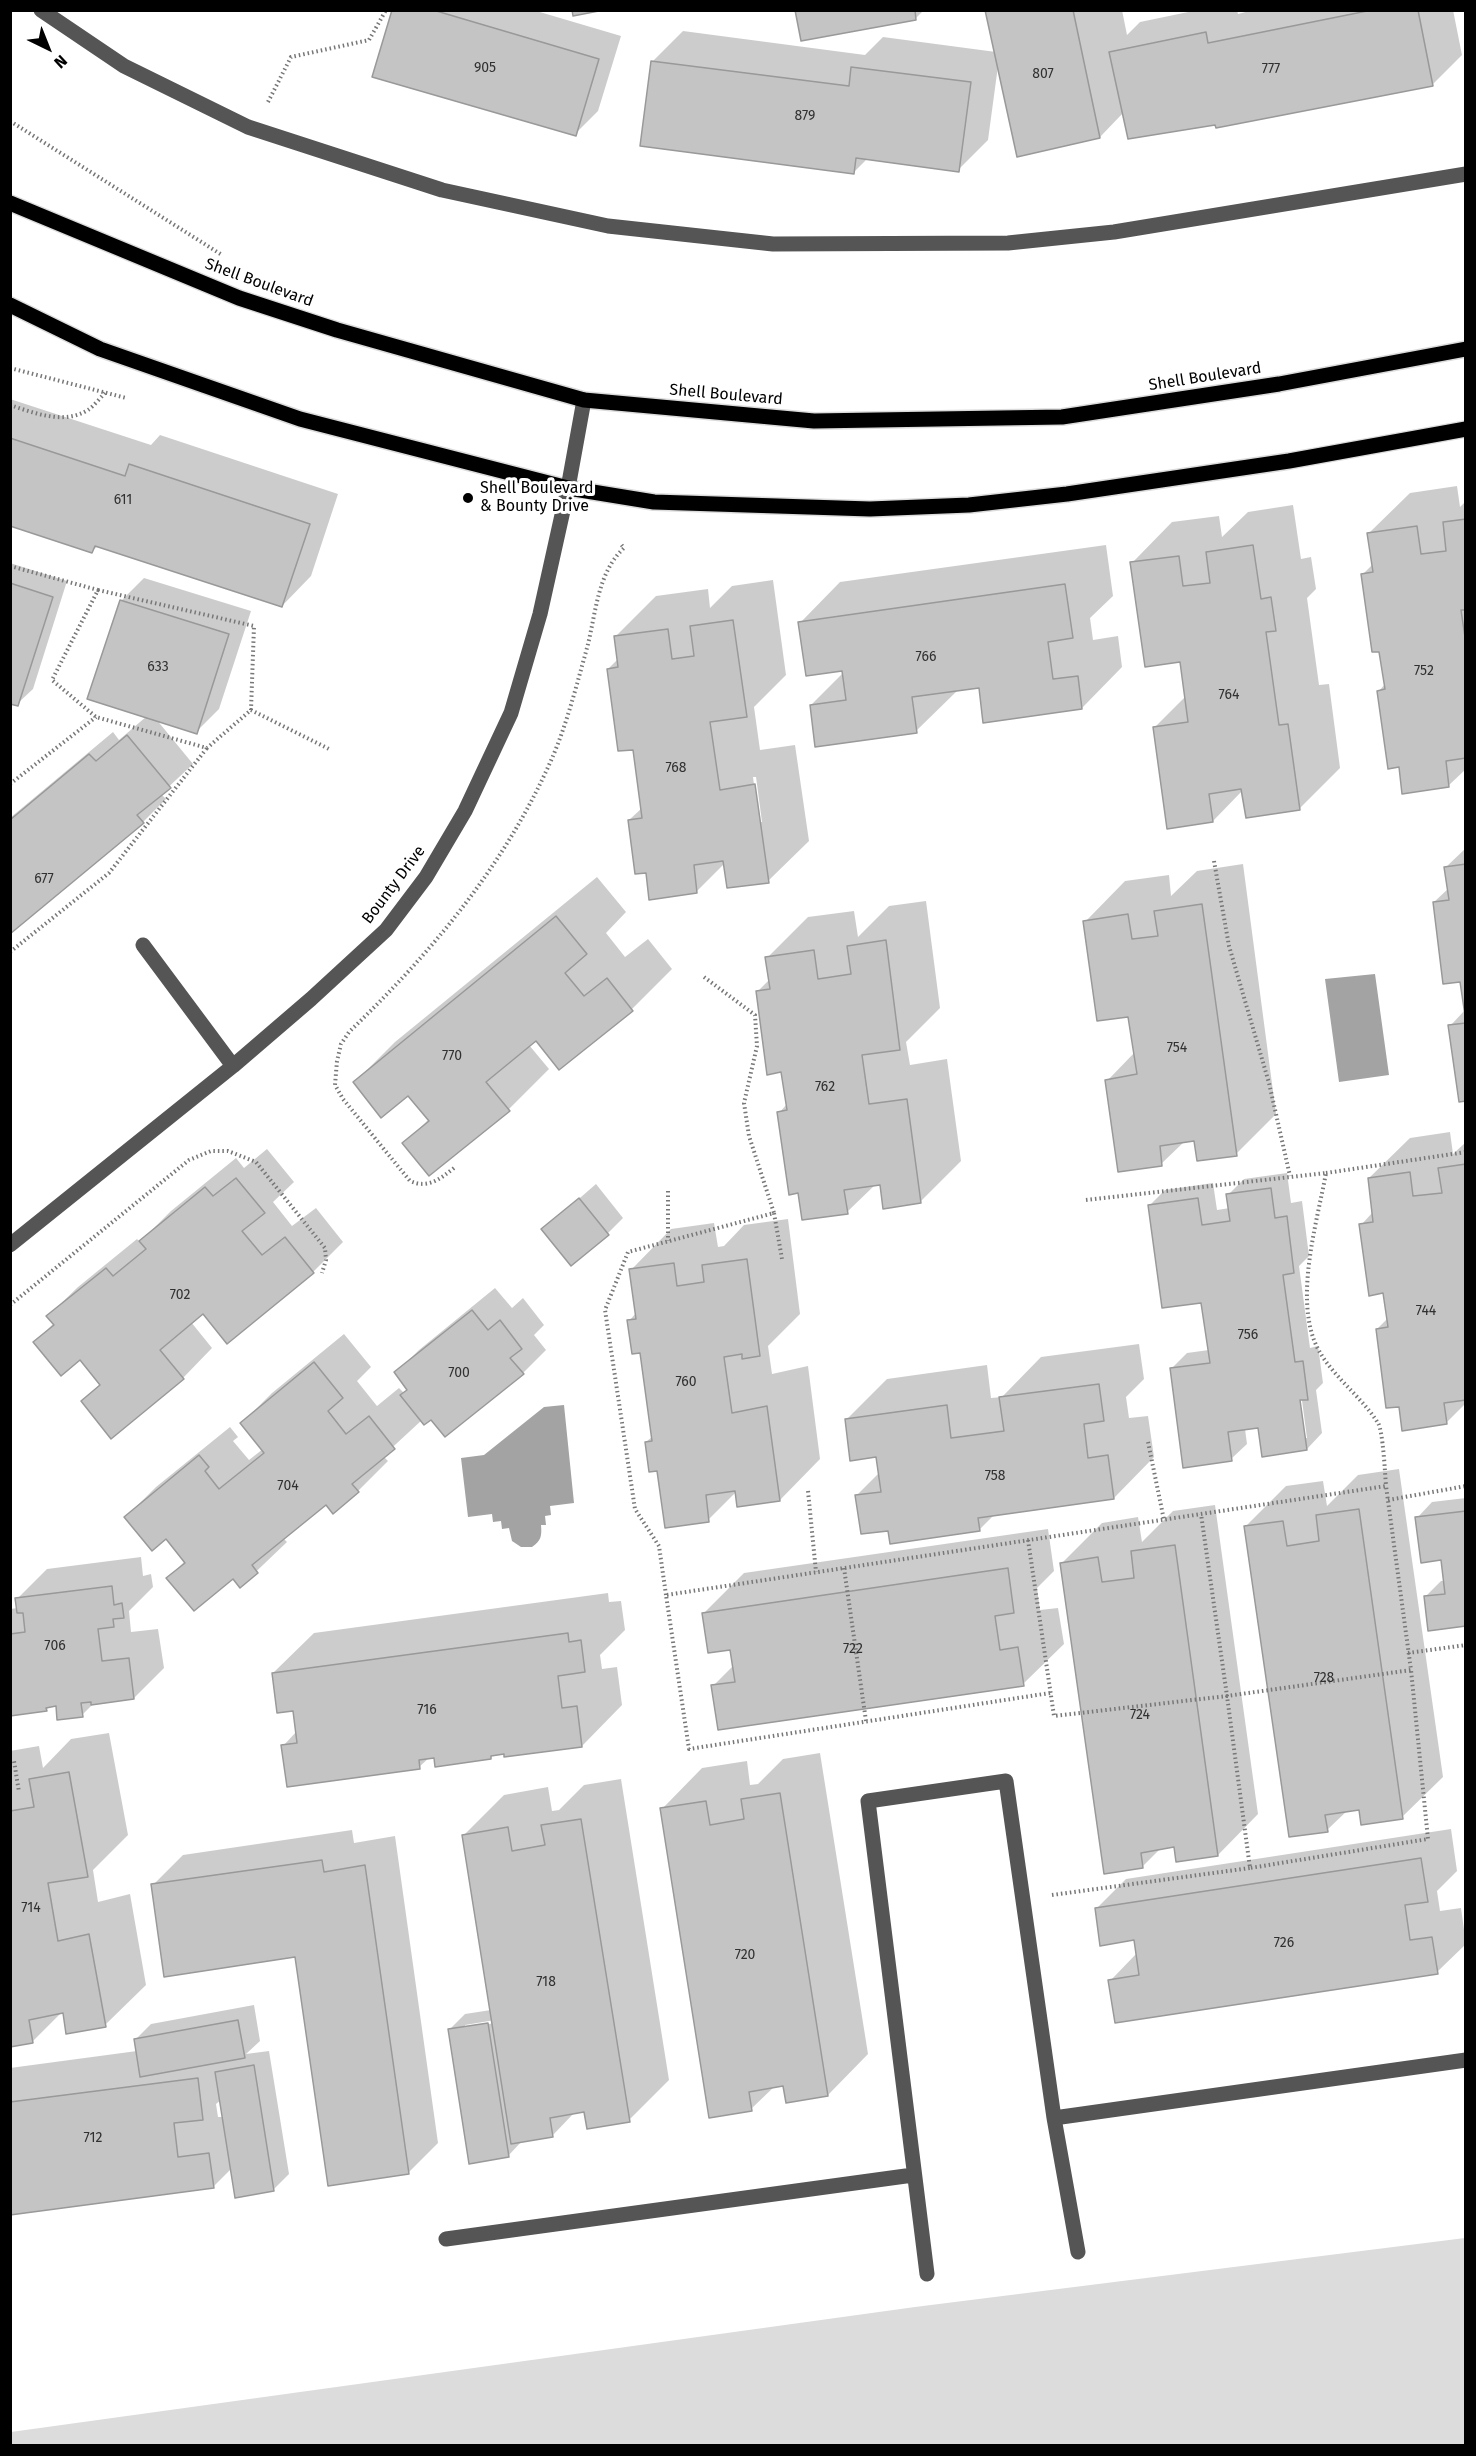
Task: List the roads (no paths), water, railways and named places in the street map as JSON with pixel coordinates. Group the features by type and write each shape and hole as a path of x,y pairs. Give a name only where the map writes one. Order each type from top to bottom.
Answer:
{"main road":[{"name":"Shell Boulevard","path":"10,203 239,297 337,330 584,400 814,421 1062,417 1279,384 1466,349"},
{"path":"10,305 100,349 300,419 568,488 654,501 870,508 969,506 1289,461 1466,429"}],"street":[{"path":"41,10 124,66 255,130 442,190 608,226 773,244 1008,243 1114,232 1466,174"},
{"name":"Bounty Drive","path":"10,1245 233,1066 311,999 386,930 426,877 465,811 511,713 540,614 568,488 584,400"},
{"path":"143,945 233,1066"},
{"path":"927,2274 868,1800 1006,1781 1054,2118 1078,2252"},
{"path":"1054,2118 1466,2060"},
{"path":"446,2239 913,2175"}],"place":[{"name":"Shell Boulevard & Bounty Drive","path":"468,498"}]}
